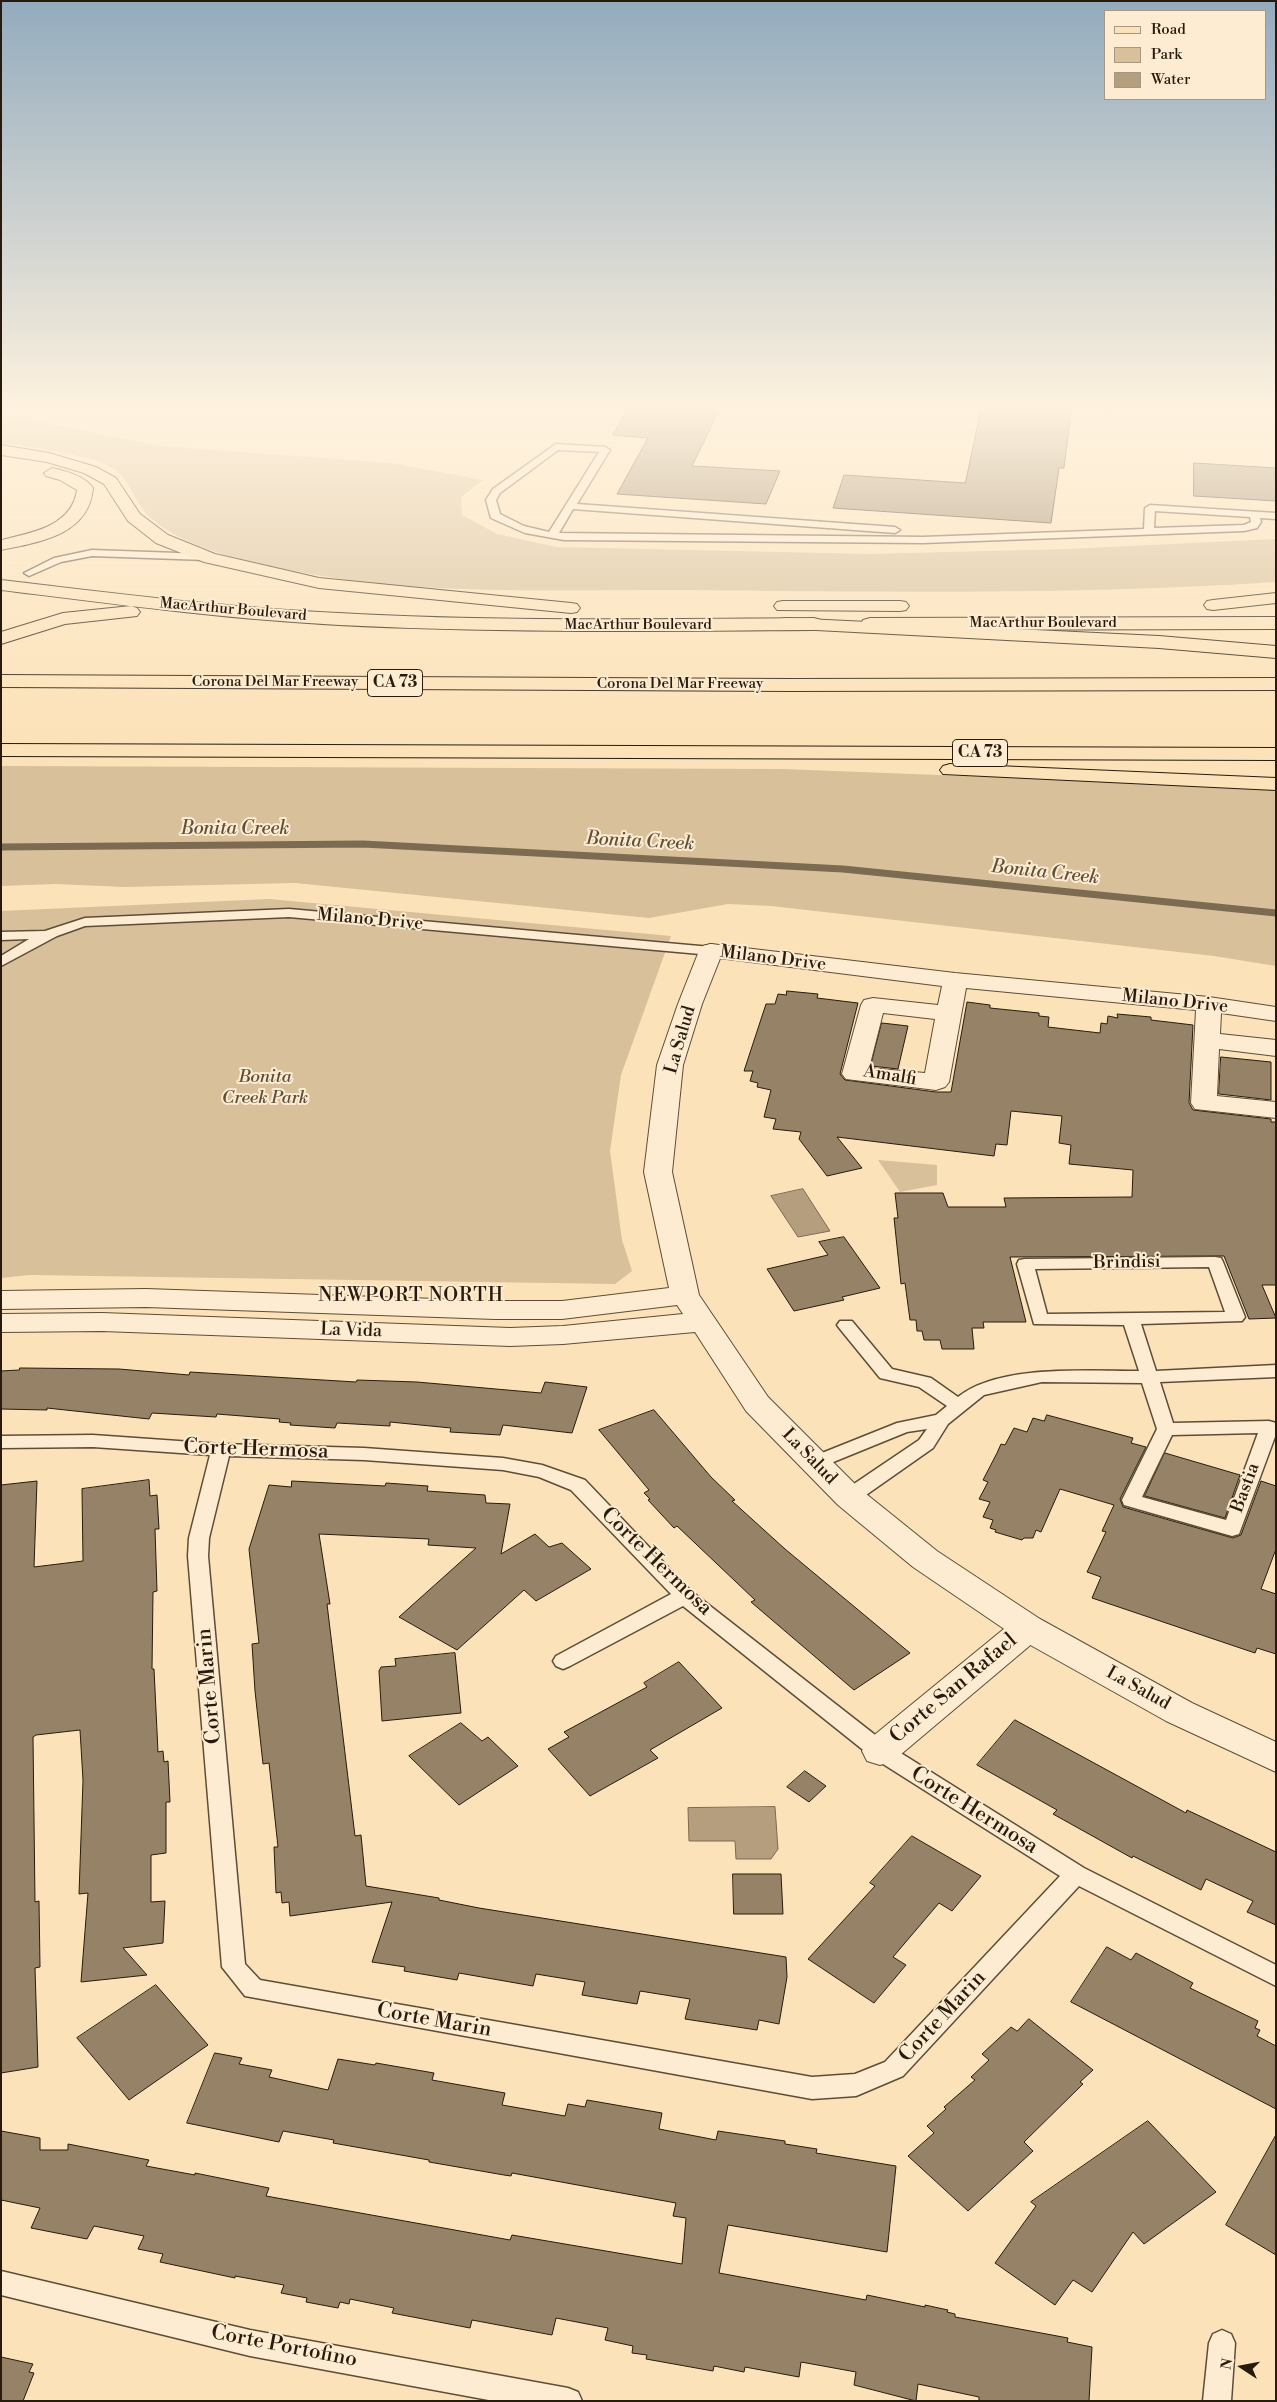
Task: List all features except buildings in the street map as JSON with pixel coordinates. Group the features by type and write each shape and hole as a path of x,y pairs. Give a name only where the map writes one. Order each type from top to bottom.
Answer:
{"main road":[{"path":"1,545 27,540 59,528 73,518"},
{"path":"135,518 162,539 206,557 319,583 571,608"},
{"name":"MacArthur Boulevard","path":"1,569 98,582 272,598 430,606 690,607"},
{"name":"MacArthur Boulevard","path":"1,584 275,614 444,623 1276,622"},
{"path":"1212,605 1276,598"},
{"path":"1193,605 1276,606"},
{"path":"770,606 919,606"},
{"path":"1,638 63,619 115,612 275,614"},
{"path":"784,624 1159,642 1276,652"},
{"path":"790,685 1276,666"},
{"name":"Corona Del Mar Freeway","path":"1,681 790,685"},
{"name":"CA 73","path":"790,685 1276,684"},
{"name":"CA 73","path":"1,750 1276,754"},
{"path":"684,751 994,772 1276,784"}],"street":[{"name":"Milano Drive","path":"711,951 955,980 1209,1004 1276,1014"},
{"name":"La Salud","path":"711,951 690,1004 670,1065 658,1172 685,1295 701,1322 757,1404 849,1497 925,1559 1028,1628 1179,1712 1276,1758"},
{"path":"948,1013 955,980"},
{"path":"1209,1004 1204,1103 1276,1110"},
{"path":"1207,1040 1276,1048"},
{"name":"La Vida","path":"1,1300 146,1298 495,1310 562,1310 685,1295"},
{"name":"La Vida","path":"1,1323 102,1322 510,1337 563,1335 701,1322"},
{"name":"Corte San Rafael","path":"880,1751 1028,1628"}],"lane":[{"path":"499,518 518,528 552,536 913,540 1244,528 1253,526 1256,522 1255,518"},
{"path":"552,536 563,518"},
{"path":"736,518 996,537"},
{"path":"1149,532 1150,518"},
{"path":"29,573 58,560 92,553 206,557"},
{"name":"Milano Drive","path":"45,934 65,926 85,922 269,912 711,951"},
{"path":"1,936 45,934"},
{"path":"1,962 45,934"},
{"name":"Brindisi","path":"1215,1262 1236,1317 1131,1319 1040,1320 1025,1264 1215,1262"},
{"path":"1131,1319 1166,1429"},
{"path":"846,1325 886,1374 925,1382 959,1406"},
{"path":"849,1497 926,1444 942,1420 978,1390 1042,1376 1148,1377 1276,1371"},
{"path":"814,1463 902,1427 942,1420"},
{"name":"Bastia","path":"1269,1428 1232,1529 1131,1500 1166,1429 1269,1428"},
{"name":"Corte Hermosa","path":"1,1442 93,1441 221,1450 364,1454 503,1464 542,1471 578,1485 684,1596 880,1751 1076,1874 1276,1976"},
{"name":"Corte Marin","path":"221,1450 199,1538 198,1556 234,1968 253,1989 812,2088 856,2085 894,2069 1076,1874"},
{"path":"563,1661 684,1596"},
{"name":"Corte Portofino","path":"1,2283 250,2342 568,2401"},
{"path":"1217,2401 1222,2343"}],"green space":[{"path":"151,518 468,518 497,534 556,547 869,554 1067,549 1276,539 1276,582 1053,591 904,592 496,590 403,586 311,574 249,561 205,548 167,530"},
{"path":"1,766 783,769 1276,788 1276,966 1214,956 771,906 728,904 649,918 295,883 124,887 56,884 1,886"},
{"name":"Bonita Creek Park","path":"269,899 671,936 621,1075 610,1151 622,1240 632,1271 615,1284 29,1275 1,1278 1,911"},
{"path":"878,1160 937,1165 937,1185 900,1192"}],"water":[{"path":"803,1189 830,1231 798,1237 771,1196"},
{"path":"775,1807 778,1849 771,1859 736,1859 735,1841 689,1841 688,1808"}],"waterway":[{"name":"Bonita Creek","path":"1,847 363,844 843,869 1276,913"}],"district":[{"name":"NEWPORT NORTH","path":"411,1296"}]}
